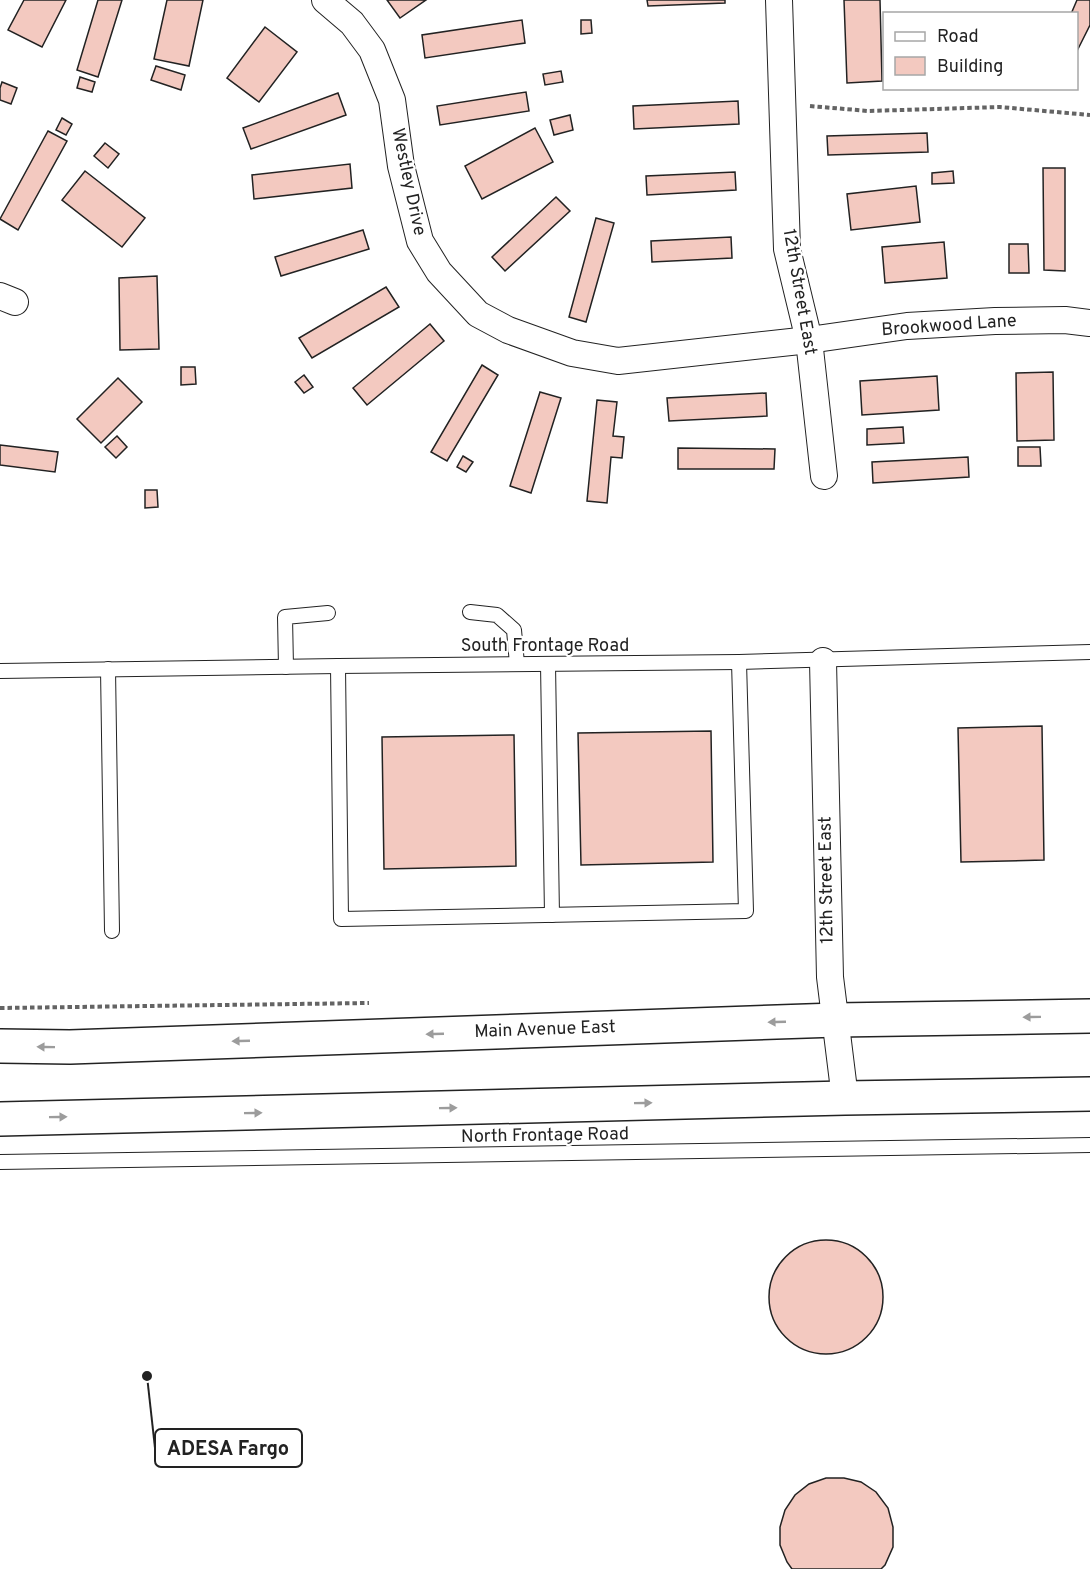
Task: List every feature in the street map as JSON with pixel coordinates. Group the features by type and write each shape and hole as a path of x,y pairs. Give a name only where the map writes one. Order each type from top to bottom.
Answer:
{"main road":[{"name":"Main Avenue East","path":"0,1046 70,1047 836,1020 1090,1016"},
{"path":"0,1119 1090,1094"}],"street":[{"name":"Westley Drive","path":"325,0 352,23 372,50 392,100 401,166 420,241 439,272 478,314 508,330 572,353 618,361 809,340"},
{"name":"12th Street East","path":"779,0 787,249 809,340 824,476"},
{"name":"Brookwood Lane","path":"809,340 907,326 995,321 1090,322"},
{"name":"12th Street East","path":"823,661 830,977 845,1098"}],"lane":[{"path":"470,612 497,615 514,630 517,664"},
{"path":"286,667 285,617 328,613"},
{"name":"South Frontage Road","path":"0,671 823,661 1090,652"},
{"path":"338,666 341,920 746,911 739,662"},
{"path":"548,664 552,915"},
{"path":"108,669 112,931"},
{"name":"North Frontage Road","path":"0,1162 1090,1145"}],"path":[{"path":"782,104 868,111 1000,107 1090,116"}],"building":[{"path":"24,0 66,0 42,47 8,30"},
{"path":"98,0 122,0 98,77 77,70"},
{"path":"167,0 203,0 189,66 154,59"},
{"path":"387,0 426,0 400,18"},
{"path":"647,0 725,0 725,3 648,6"},
{"path":"844,0 880,0 882,81 847,83"},
{"path":"1077,0 1090,0 1090,25 1078,49 1078,12 1072,12"},
{"path":"522,20 525,43 425,58 422,35"},
{"path":"581,20 591,20 592,33 581,34"},
{"path":"265,27 297,52 259,102 227,78"},
{"path":"156,66 185,75 181,90 151,80"},
{"path":"561,71 563,82 545,85 543,74"},
{"path":"80,77 95,82 92,92 77,88"},
{"path":"2,82 17,88 11,104 0,100"},
{"path":"526,92 529,111 440,125 437,106"},
{"path":"338,93 346,115 251,149 243,128"},
{"path":"738,101 739,124 634,129 633,106"},
{"path":"570,115 573,130 554,135 550,120"},
{"path":"62,118 72,124 66,135 56,130"},
{"path":"535,128 553,162 482,199 465,166"},
{"path":"48,131 67,141 18,230 0,219"},
{"path":"927,133 928,152 828,155 827,136"},
{"path":"105,143 119,154 108,168 94,156"},
{"path":"350,164 352,188 254,199 252,175"},
{"path":"1043,168 1065,168 1065,271 1044,270"},
{"path":"85,171 145,218 122,247 62,200"},
{"path":"953,171 954,183 932,184 932,173"},
{"path":"735,172 736,190 647,195 646,176"},
{"path":"916,186 920,222 851,230 847,194"},
{"path":"556,197 570,211 505,271 492,257"},
{"path":"596,218 614,223 586,322 569,317"},
{"path":"363,230 369,249 281,276 275,257"},
{"path":"731,237 732,258 652,262 651,241"},
{"path":"944,242 947,278 885,283 882,247"},
{"path":"1009,244 1028,244 1029,273 1009,273"},
{"path":"157,276 159,349 120,350 119,278"},
{"path":"386,287 399,307 312,358 299,338"},
{"path":"430,324 444,341 367,405 353,388"},
{"path":"482,365 498,375 447,461 431,452"},
{"path":"181,367 195,367 196,384 181,385"},
{"path":"1053,372 1054,440 1017,441 1016,373"},
{"path":"304,375 313,387 304,393 295,382"},
{"path":"937,376 939,410 862,415 860,381"},
{"path":"118,378 142,402 101,443 77,419"},
{"path":"540,392 561,398 531,493 510,486"},
{"path":"766,393 767,416 669,421 667,398"},
{"path":"597,400 617,402 613,436 624,437 622,458 611,457 607,503 587,501"},
{"path":"903,427 904,443 867,445 867,429"},
{"path":"117,436 127,447 116,458 105,447"},
{"path":"0,445 58,452 55,472 0,465"},
{"path":"1018,447 1040,447 1041,466 1018,466"},
{"path":"678,448 775,449 774,469 678,469"},
{"path":"463,456 473,462 466,472 457,467"},
{"path":"968,457 969,477 873,483 872,462"},
{"path":"145,490 157,490 158,507 145,508"},
{"path":"1042,726 1044,860 961,862 958,728"},
{"path":"711,731 713,862 581,865 578,733"},
{"path":"514,735 516,866 384,869 382,737"},
{"path":"826,1240 848,1245 866,1257 878,1275 883,1297 878,1319 866,1337 848,1349 826,1354 804,1349 786,1337 774,1319 769,1297 774,1275 786,1257 804,1245"},
{"path":"826,1478 844,1478 861,1482 876,1492 888,1508 893,1527 893,1547 881,1569 792,1569 787,1562 780,1545 780,1527 785,1510 795,1495 809,1484"}],"place":[{"name":"ADESA Fargo","path":"147,1376"}]}
